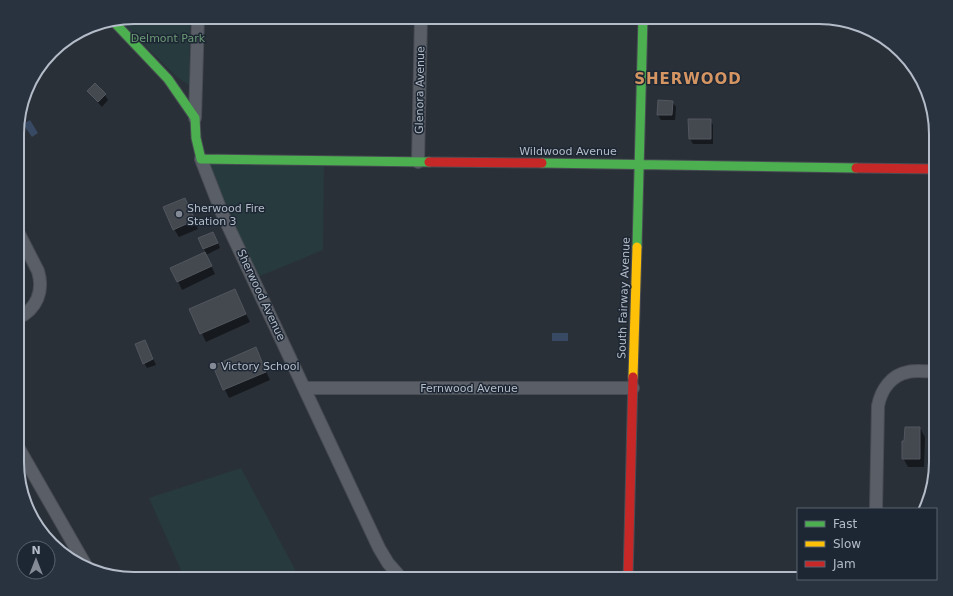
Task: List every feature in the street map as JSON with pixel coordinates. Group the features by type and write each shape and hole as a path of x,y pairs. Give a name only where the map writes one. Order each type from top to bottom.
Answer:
{"street":[{"path":"195,118 198,24"},
{"name":"Glenora Avenue","path":"418,162 421,24"},
{"name":"South Fairway Avenue","path":"628,572 643,24"},
{"path":"117,25 168,79 195,118"},
{"name":"Sherwood Avenue","path":"195,118 196,138 201,159 222,213 379,548 388,563 396,572"},
{"name":"Wildwood Avenue","path":"201,159 929,169"},
{"path":"24,244 40,278 38,299 32,308 24,315"},
{"path":"876,508 878,406 884,390 890,382 898,376 908,372 929,371"},
{"name":"Fernwood Avenue","path":"305,388 633,388"},
{"path":"25,470 82,559"}],"green space":[{"name":"Delmont Park","path":"190,24 189,85 177,77 124,25"},
{"path":"201,159 324,161 323,250 253,279"},
{"path":"241,468 296,572 182,572 149,498"}],"water":[{"path":"30,120 38,133 32,137 25,126 25,123"},
{"path":"552,333 568,333 568,341 552,341"}],"building":[{"path":"95,83 106,94 98,102 87,91"},
{"path":"658,100 673,101 672,115 657,115"},
{"path":"688,119 711,119 711,139 689,139"},
{"path":"185,198 195,220 173,230 163,207"},
{"path":"213,232 218,243 203,249 198,238"},
{"path":"205,252 212,266 177,282 170,268"},
{"path":"235,289 246,314 200,334 189,309"},
{"path":"145,340 153,359 143,364 135,344"},
{"path":"256,347 266,372 223,390 213,366"},
{"path":"905,427 920,427 920,459 902,459 902,441 904,441"}],"traffic: fast":[{"path":"637,247 643,24"},
{"path":"117,25 168,79 195,118 196,138 201,159 429,162"},
{"path":"542,163 856,168"}],"traffic: slow":[{"path":"633,377 637,247"}],"traffic: jam":[{"path":"429,162 542,163"},
{"path":"856,168 929,169"},
{"path":"628,572 633,377"}],"place":[{"name":"Sherwood Fire Station 3","path":"179,214"},
{"name":"Victory School","path":"213,366"}],"district":[{"name":"SHERWOOD","path":"688,79"}]}
